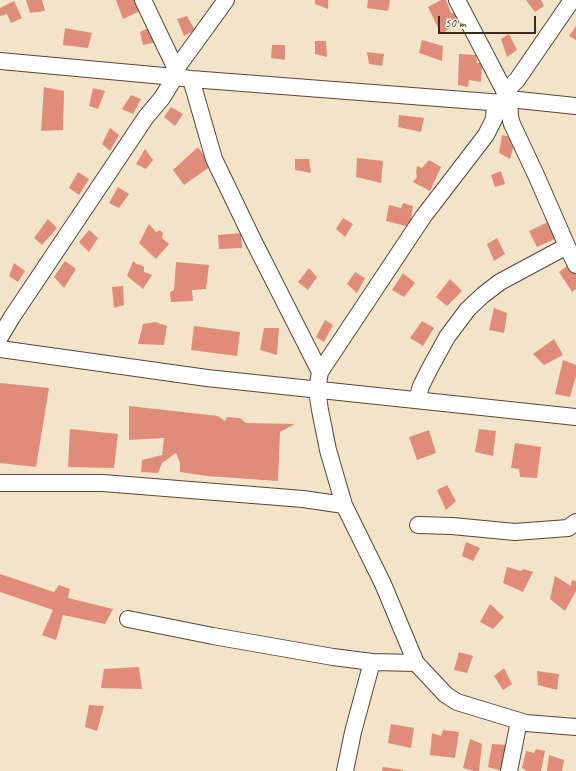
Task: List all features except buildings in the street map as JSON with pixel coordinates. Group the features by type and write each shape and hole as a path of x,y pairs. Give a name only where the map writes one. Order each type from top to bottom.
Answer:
{"street":[{"path":"143,0 181,75 214,159 320,372"},
{"path":"226,0 181,75 146,117 16,311 1,345 207,378 576,417"},
{"path":"457,0 503,99 512,124 576,264"},
{"path":"572,0 503,99 486,135 423,217 320,372 318,390 320,410 328,450 344,505 383,584 416,663 446,695 457,702 526,723 576,726"},
{"path":"0,61 503,99 576,106"},
{"path":"418,400 421,386 433,362 447,337 468,309 500,282 567,246"},
{"path":"0,483 103,483 303,499 344,505"},
{"path":"418,525 452,526 515,532 568,528 576,522"},
{"path":"128,619 213,636 333,657 372,662 416,663"},
{"path":"345,771 353,732 372,662"},
{"path":"509,771 519,721"}]}
